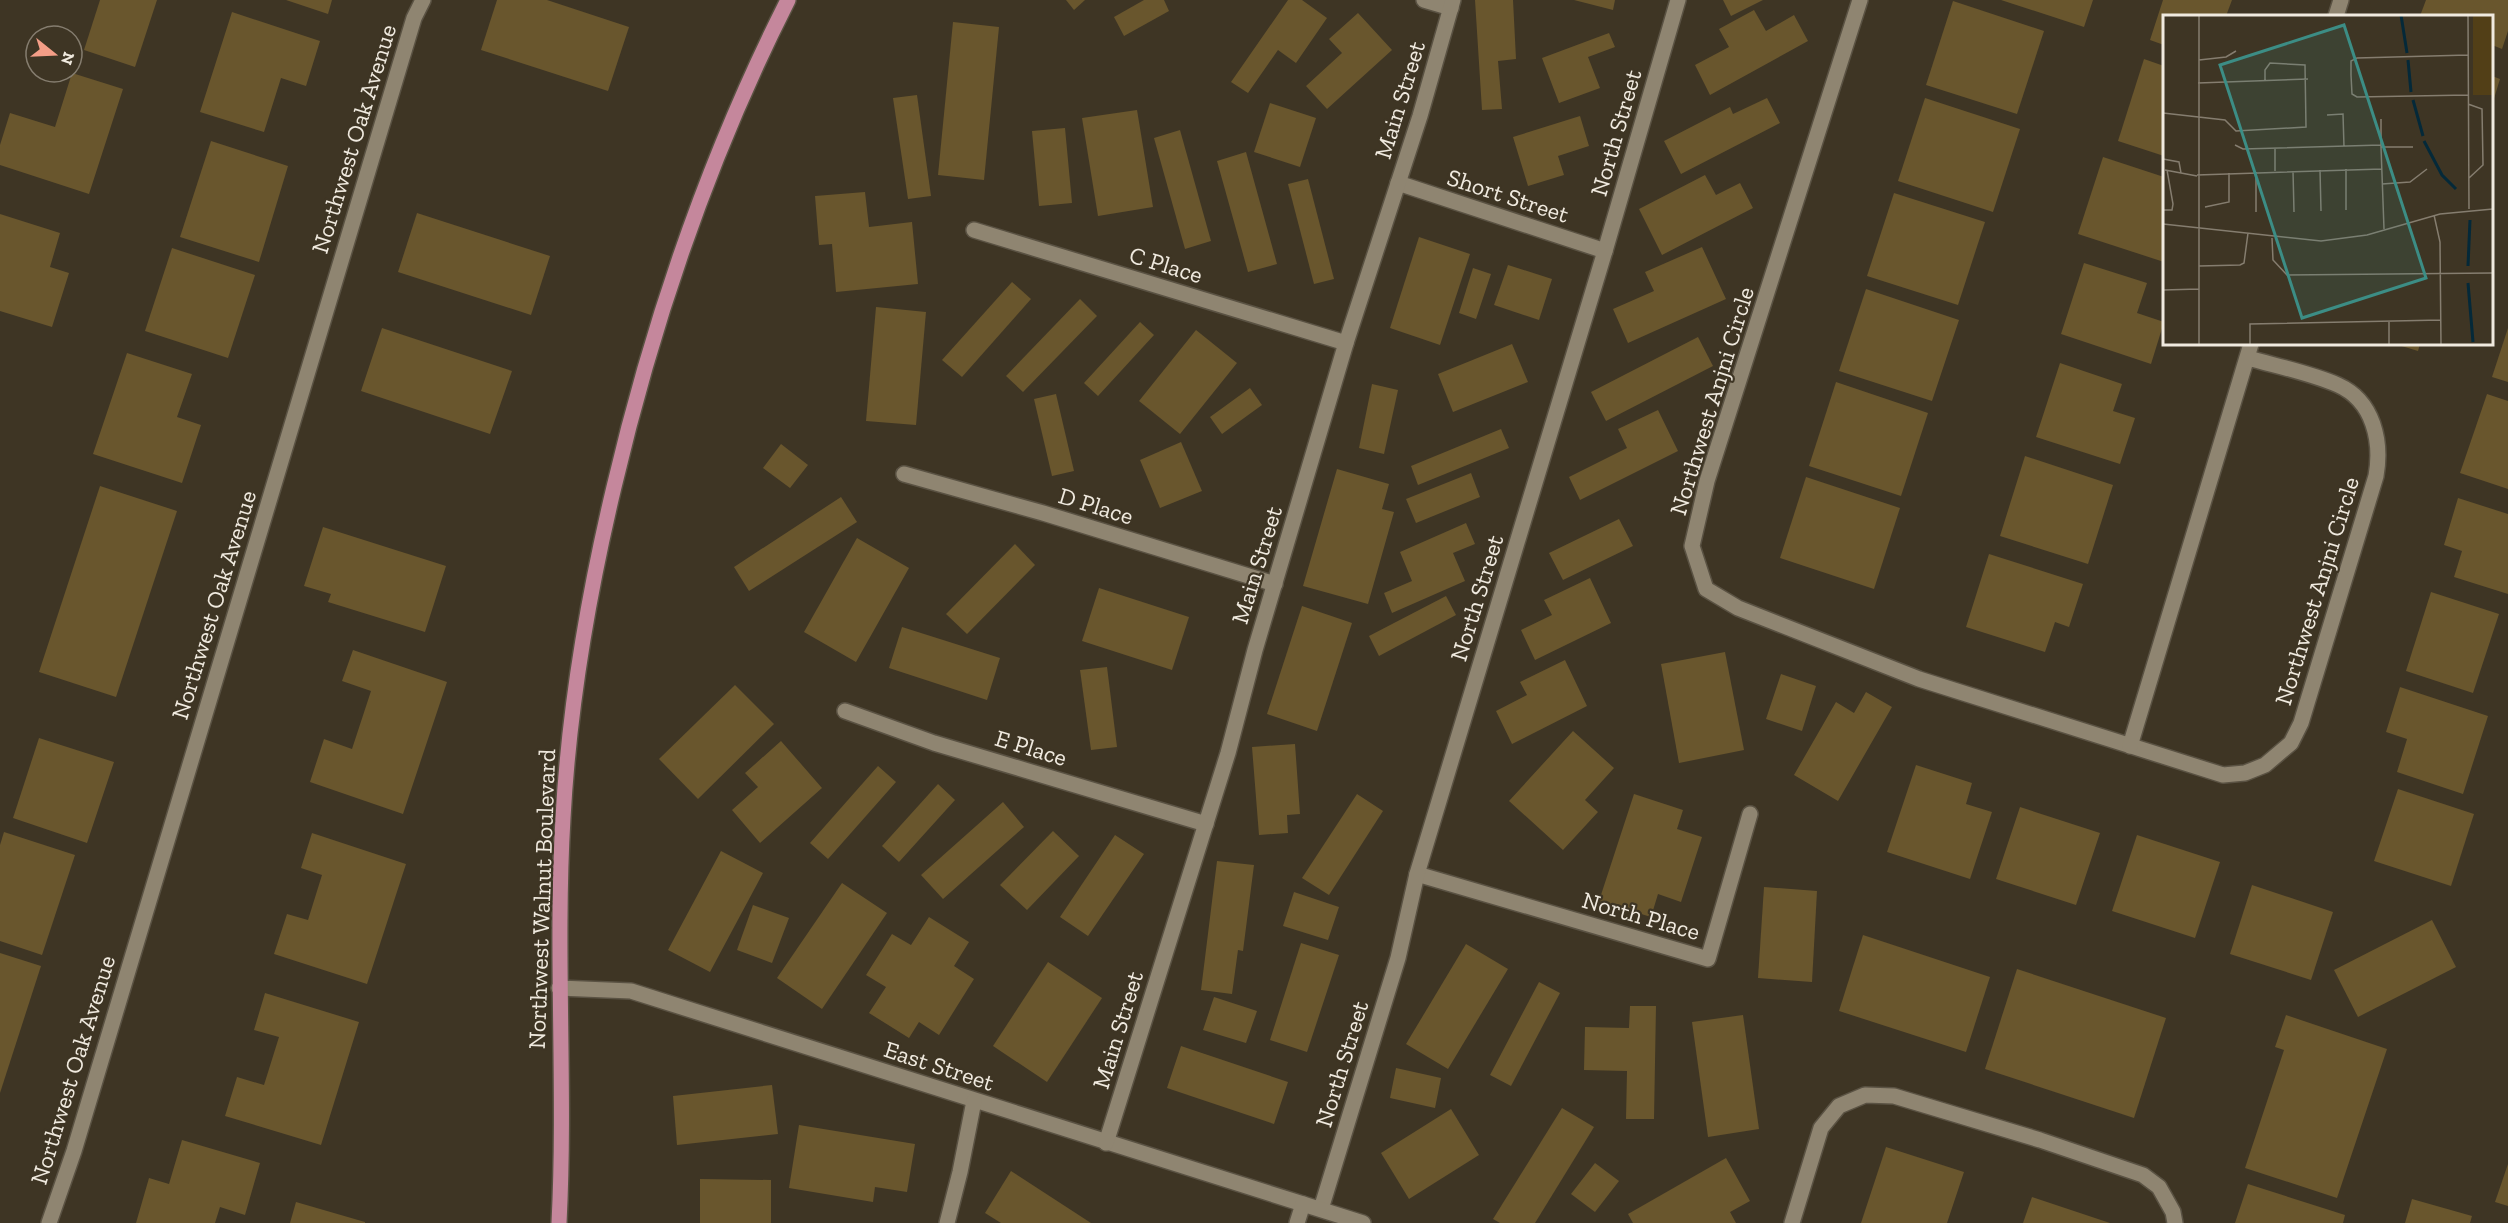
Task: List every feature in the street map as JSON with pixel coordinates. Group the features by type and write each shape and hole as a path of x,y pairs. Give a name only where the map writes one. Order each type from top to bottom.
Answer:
{"main road":[{"name":"Northwest Walnut Boulevard","path":"559,1223 562,818 573,709 595,566 636,394 678,258 720,147 759,57 788,0"}],"street":[{"name":"Northwest Oak Avenue","path":"49,1223 74,1151 414,18 423,0"},
{"path":"1424,0 1452,4"},
{"name":"North Street","path":"1321,1209 1398,958 1417,874 1605,251 1678,0"},
{"name":"Northwest Anjni Circle","path":"1860,0 1707,481 1692,546 1706,590 1738,608 1919,679 2130,746 2223,775 2245,773 2265,765 2291,743 2301,723 2376,476 2380,455 2377,434 2364,405 2339,385 2249,351 2130,746"},
{"path":"2336,15 2341,0"},
{"name":"Main Street","path":"1106,1143 1206,824 1346,343 1420,116 1452,4"},
{"name":"Short Street","path":"1398,183 1605,251"},
{"name":"C Place","path":"974,230 1346,343"},
{"name":"D Place","path":"904,474 1275,584"},
{"name":"E Place","path":"845,711 934,743 1206,824"},
{"name":"North Place","path":"1417,874 1708,959 1750,814"},
{"name":"East Street","path":"559,988 631,991 1303,1204"},
{"path":"1792,1223 1821,1128 1839,1106 1865,1095 1894,1096 2040,1140 2143,1175 2159,1187 2173,1212 2175,1223"},
{"path":"946,1223 960,1172 974,1101"},
{"path":"1297,1223 1303,1204 1363,1223"}],"building":[{"path":"100,0 157,0 135,67 84,50"},
{"path":"286,0 332,0 328,14"},
{"path":"497,0 547,0 629,27 608,91 481,50"},
{"path":"1066,0 1085,0 1074,10"},
{"path":"1144,0 1164,0 1169,11 1124,36 1114,17"},
{"path":"1288,0 1302,0 1327,18 1296,63 1278,50 1248,93 1231,82"},
{"path":"1475,0 1513,0 1516,59 1498,61 1502,109 1482,110"},
{"path":"1574,0 1615,0 1613,10"},
{"path":"1723,0 1763,0 1731,16"},
{"path":"2001,0 2093,0 2084,27"},
{"path":"2163,0 2232,0 2226,15 2163,15 2163,45 2150,40"},
{"path":"2426,0 2508,0 2508,31 2502,49 2493,45 2493,15 2420,15"},
{"path":"1953,1 2044,31 2017,114 1926,85"},
{"path":"1754,10 1766,31 1794,15 1808,41 1710,95 1695,65 1729,47 1719,29"},
{"path":"232,12 320,41 306,86 281,78 264,132 200,112"},
{"path":"1358,13 1392,50 1327,109 1306,86 1342,53 1329,39"},
{"path":"953,22 999,27 984,180 938,175"},
{"path":"1609,33 1615,47 1588,57 1600,88 1559,103 1542,58"},
{"path":"2144,59 2163,66 2163,156 2118,141"},
{"path":"2493,76 2500,79 2493,102"},
{"path":"84,77 123,89 89,194 0,165 0,145 10,113 55,127 69,84 84,84"},
{"path":"917,95 931,196 908,199 893,98"},
{"path":"1767,98 1780,123 1681,174 1664,141 1730,107 1733,114"},
{"path":"1925,98 2020,129 1993,212 1898,181"},
{"path":"1270,103 1316,118 1300,167 1254,152"},
{"path":"1137,110 1153,207 1098,216 1082,118"},
{"path":"1580,116 1589,146 1558,156 1564,175 1528,186 1513,137"},
{"path":"1065,128 1072,203 1039,206 1032,131"},
{"path":"1180,130 1211,241 1185,249 1154,138"},
{"path":"211,141 288,166 259,262 180,237"},
{"path":"1246,152 1277,264 1248,272 1217,161"},
{"path":"2103,157 2163,177 2163,262 2078,234"},
{"path":"1705,175 1716,195 1740,183 1753,208 1662,255 1639,209"},
{"path":"1308,179 1334,279 1314,284 1288,184"},
{"path":"865,192 869,227 912,222 918,284 836,292 832,244 819,245 815,196"},
{"path":"1894,193 1985,222 1958,305 1867,276"},
{"path":"417,213 550,256 531,315 398,272"},
{"path":"0,214 60,233 50,267 69,273 52,327 0,311"},
{"path":"1419,237 1470,254 1440,345 1390,328"},
{"path":"1702,247 1726,299 1628,343 1613,309 1654,291 1645,272"},
{"path":"172,248 255,275 228,358 145,331"},
{"path":"2084,263 2147,283 2137,313 2163,322 2151,364 2061,334"},
{"path":"1508,265 1552,279 1539,320 1494,305"},
{"path":"1473,268 1491,274 1476,319 1459,313"},
{"path":"1012,282 1031,299 962,377 942,360"},
{"path":"1866,289 1959,320 1932,401 1839,371"},
{"path":"1080,299 1097,316 1023,392 1006,376"},
{"path":"876,307 926,312 916,425 866,421"},
{"path":"1140,322 1154,335 1098,396 1084,383"},
{"path":"382,328 512,371 490,434 361,391"},
{"path":"2508,328 2508,382 2492,377"},
{"path":"1196,330 1237,363 1180,434 1139,401"},
{"path":"1698,337 1713,366 1606,421 1591,392"},
{"path":"1512,344 1528,382 1453,412 1438,374"},
{"path":"2398,345 2420,345 2418,351"},
{"path":"127,353 192,374 177,417 201,425 182,483 93,454"},
{"path":"2060,363 2122,384 2113,411 2135,418 2120,464 2036,437"},
{"path":"1836,382 1928,413 1901,496 1809,466"},
{"path":"1372,384 1398,390 1384,454 1359,448"},
{"path":"1250,388 1262,405 1222,434 1210,417"},
{"path":"1056,394 1074,471 1052,476 1034,399"},
{"path":"2487,394 2508,401 2508,489 2460,473"},
{"path":"1658,410 1678,451 1580,500 1569,477 1627,448 1618,429"},
{"path":"1501,429 1509,448 1418,485 1411,466"},
{"path":"1181,442 1202,491 1160,508 1140,460"},
{"path":"781,444 808,465 790,488 763,468"},
{"path":"2025,456 2113,485 2088,564 2000,536"},
{"path":"1337,469 1389,484 1382,509 1394,512 1368,604 1303,586"},
{"path":"1471,473 1480,497 1416,523 1406,499"},
{"path":"1806,477 1900,508 1874,589 1780,558"},
{"path":"100,486 177,511 116,697 39,672"},
{"path":"841,497 857,522 749,591 734,567"},
{"path":"2458,498 2508,514 2508,594 2454,577 2462,551 2444,545"},
{"path":"1619,519 1633,546 1563,580 1549,553"},
{"path":"1466,523 1475,544 1453,553 1465,581 1392,613 1384,593 1412,581 1400,552"},
{"path":"323,527 446,566 425,632 328,602 331,594 304,586"},
{"path":"857,538 909,568 856,662 804,632"},
{"path":"1015,544 1035,565 967,634 946,614"},
{"path":"1989,554 2083,584 2069,627 2055,622 2045,652 1966,627"},
{"path":"1590,578 1611,623 1535,660 1521,630 1552,615 1544,600"},
{"path":"1099,588 1189,617 1172,670 1082,641"},
{"path":"2431,592 2499,614 2473,693 2406,671"},
{"path":"1446,596 1456,615 1379,656 1369,636"},
{"path":"1302,606 1352,623 1317,731 1267,714"},
{"path":"902,627 1000,658 987,700 889,668"},
{"path":"353,650 447,682 403,814 310,782 324,739 352,749 371,691 342,681"},
{"path":"1725,652 1744,750 1679,763 1661,664"},
{"path":"1565,660 1587,706 1512,744 1496,711 1527,695 1520,682"},
{"path":"1107,667 1117,747 1091,750 1080,670"},
{"path":"1781,674 1816,686 1802,731 1766,719"},
{"path":"735,685 774,724 698,799 659,759"},
{"path":"2400,687 2488,716 2463,794 2397,772 2407,739 2386,732"},
{"path":"1866,692 1892,707 1838,801 1794,775 1836,702 1854,713"},
{"path":"1573,731 1614,768 1585,800 1598,812 1563,850 1509,801"},
{"path":"39,738 114,762 87,843 13,818"},
{"path":"781,741 822,788 760,843 732,810 758,787 745,773"},
{"path":"1295,744 1300,814 1287,815 1288,833 1259,835 1252,747"},
{"path":"1916,765 1972,783 1966,804 1992,812 1970,879 1887,852"},
{"path":"878,766 896,782 828,859 810,843"},
{"path":"938,784 955,800 899,862 882,846"},
{"path":"2398,789 2474,814 2451,886 2374,861"},
{"path":"1357,794 1383,811 1329,895 1302,878"},
{"path":"1634,794 1683,810 1677,829 1702,837 1681,902 1658,894 1651,917 1599,901"},
{"path":"1003,802 1024,827 943,899 921,875"},
{"path":"2020,807 2100,833 2076,905 1996,879"},
{"path":"1053,831 1079,856 1027,910 1000,885"},
{"path":"4,832 75,855 42,955 0,941 0,845"},
{"path":"312,833 406,864 367,984 274,954 287,914 308,920 322,875 301,868"},
{"path":"1115,835 1144,854 1088,936 1060,917"},
{"path":"2137,835 2220,862 2195,938 2112,911"},
{"path":"721,851 763,873 710,972 668,950"},
{"path":"1217,861 1254,865 1243,951 1238,950 1232,994 1201,990"},
{"path":"842,883 887,913 822,1009 777,978"},
{"path":"2252,885 2333,912 2311,980 2230,954"},
{"path":"1764,887 1817,891 1812,982 1758,978"},
{"path":"1294,892 1339,907 1328,940 1283,926"},
{"path":"753,905 789,918 772,963 737,950"},
{"path":"929,917 969,942 954,966 974,979 939,1035 919,1022 909,1038 869,1013 886,987 866,975 892,934 911,945"},
{"path":"2432,920 2456,967 2358,1017 2334,970"},
{"path":"1863,935 1990,977 1966,1052 1839,1011"},
{"path":"1301,943 1339,955 1307,1052 1270,1040"},
{"path":"1466,944 1508,969 1448,1069 1406,1044"},
{"path":"0,953 41,966 0,1093"},
{"path":"1048,962 1102,998 1047,1082 993,1046"},
{"path":"2017,969 2166,1018 2134,1118 1985,1069"},
{"path":"1539,982 1560,993 1511,1086 1490,1075"},
{"path":"265,993 359,1022 321,1145 225,1116 237,1077 264,1085 279,1037 254,1030"},
{"path":"1214,997 1257,1011 1246,1043 1203,1030"},
{"path":"1630,1006 1656,1006 1654,1119 1626,1119 1627,1071 1584,1070 1585,1027 1629,1028"},
{"path":"1743,1015 1759,1129 1708,1137 1692,1022"},
{"path":"2286,1015 2387,1049 2337,1198 2245,1168 2284,1050 2275,1047"},
{"path":"1181,1046 1288,1082 1274,1124 1167,1088"},
{"path":"1396,1068 1441,1078 1435,1108 1390,1098"},
{"path":"772,1085 778,1134 677,1145 673,1096"},
{"path":"1562,1108 1594,1127 1535,1223 1500,1223 1493,1219"},
{"path":"1451,1109 1479,1155 1409,1199 1381,1153"},
{"path":"799,1125 915,1144 907,1192 875,1187 873,1202 789,1188"},
{"path":"182,1140 260,1163 245,1215 220,1207 215,1223 136,1223 149,1178 169,1184"},
{"path":"1886,1147 1964,1172 1947,1223 1861,1223"},
{"path":"1726,1158 1750,1201 1730,1212 1736,1223 1633,1223 1628,1214"},
{"path":"1595,1163 1619,1181 1595,1212 1571,1194"},
{"path":"2508,1164 2508,1206 2495,1202"},
{"path":"1011,1171 1091,1223 1001,1223 985,1213"},
{"path":"700,1179 771,1180 771,1223 700,1223"},
{"path":"2248,1184 2345,1215 2343,1223 2235,1223"},
{"path":"2032,1197 2110,1223 2023,1223"},
{"path":"2412,1199 2472,1216 2470,1223 2405,1223"},
{"path":"296,1202 365,1222 365,1223 290,1223"}]}
